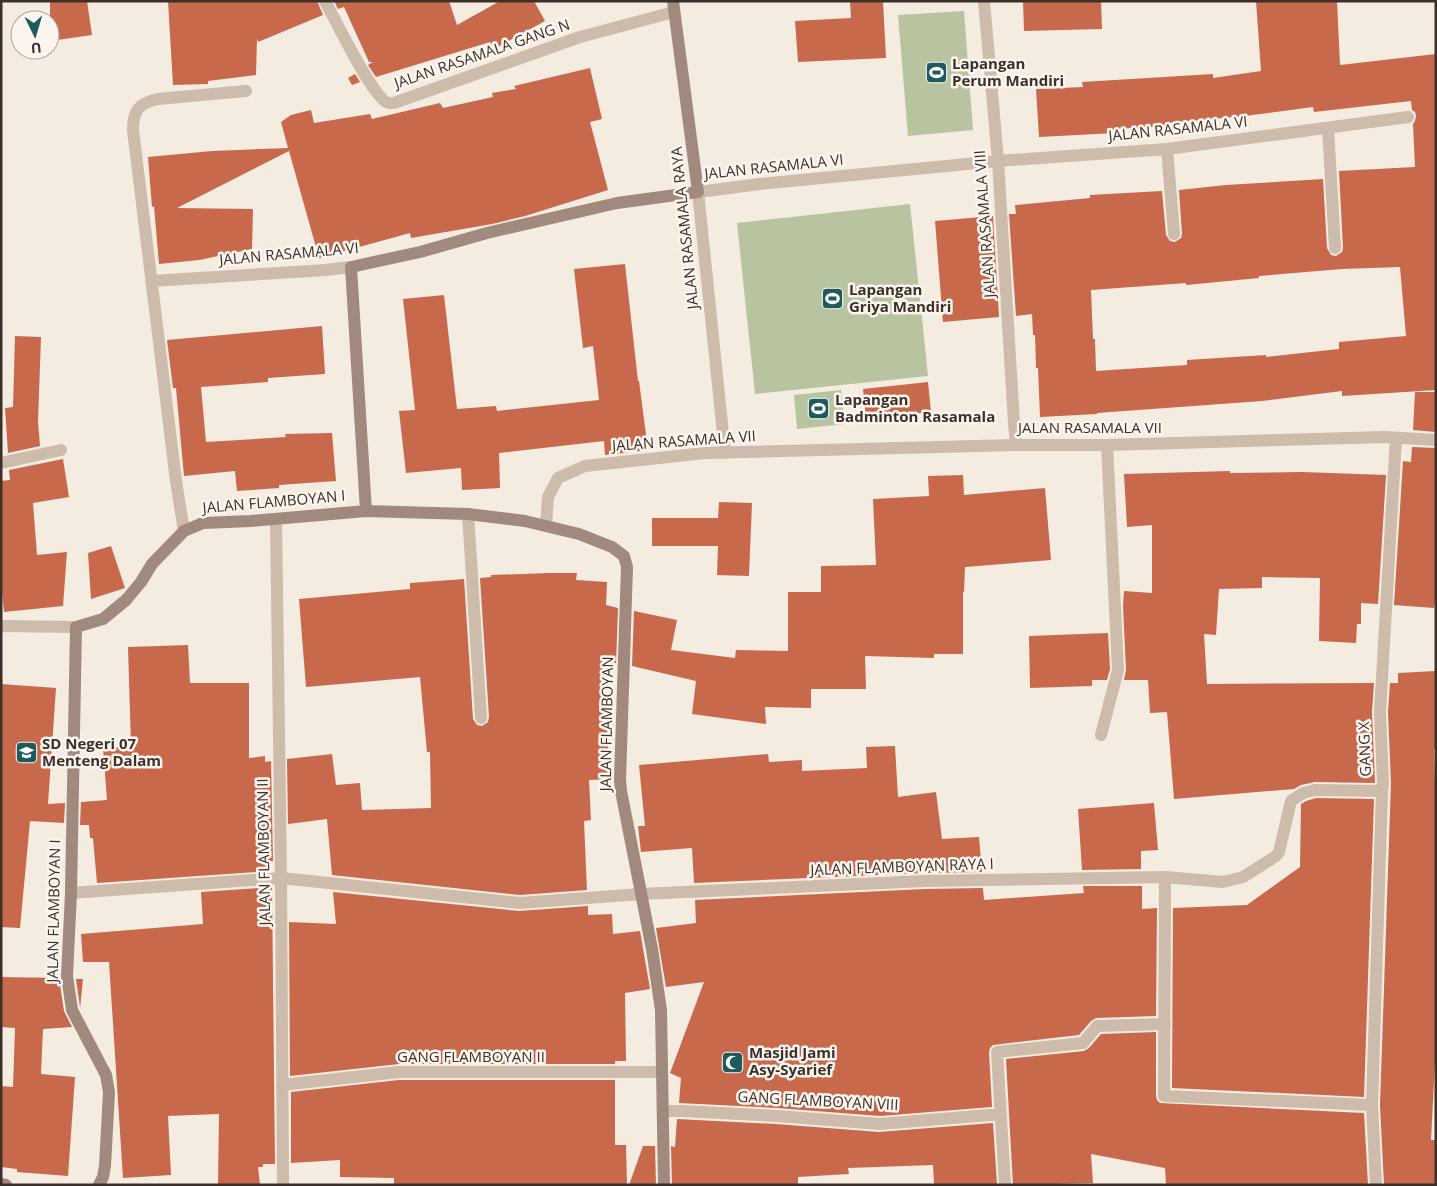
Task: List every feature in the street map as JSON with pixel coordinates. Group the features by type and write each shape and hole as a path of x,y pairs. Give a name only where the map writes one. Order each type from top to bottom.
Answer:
{"street":[{"name":"JALAN RASAMALA GANG N","path":"325,1 370,84 385,101 390,103 580,37 674,7"},
{"name":"JALAN RASAMALA VIII","path":"984,1 998,161 1016,445"},
{"name":"JALAN RASAMALA RAYA","path":"674,7 698,192 725,452"},
{"path":"184,531 151,281 133,118 136,111 148,101 246,91"},
{"name":"JALAN RASAMALA VI","path":"151,281 326,270 351,266 420,252 487,233 617,203 698,192 760,184 998,161 1167,149 1408,118"},
{"path":"1328,128 1335,248"},
{"path":"1167,149 1174,234"},
{"path":"351,266 366,511"},
{"name":"JALAN RASAMALA VII","path":"546,525 548,497 558,478 585,466 680,455 725,452 1016,445 1107,445 1396,438 1436,440"},
{"name":"GANG X","path":"1165,877 1223,882 1243,877 1276,856 1279,852 1291,801 1303,792 1316,790 1382,791 1380,712 1396,438"},
{"path":"1101,734 1118,670 1107,445"},
{"path":"1,463 61,450"},
{"name":"JALAN FLAMBOYAN","path":"366,511 468,514 524,521 579,534 612,547 624,556 627,567 620,780 640,894 652,949 661,1010 664,1185"},
{"name":"JALAN FLAMBOYAN I","path":"1,626 76,627 103,619 126,600 141,582 152,564 184,531 203,523 225,523 366,511"},
{"path":"468,514 482,718"},
{"name":"JALAN FLAMBOYAN II","path":"276,518 283,1185"},
{"name":"JALAN FLAMBOYAN I","path":"76,627 71,893 67,976 72,1010 98,1056 106,1075 109,1092 104,1177 99,1185"},
{"path":"1376,1185 1372,1105 1382,791"},
{"path":"1165,877 1164,1096 1372,1105"},
{"name":"JALAN FLAMBOYAN RAYA I","path":"640,894 925,881 1165,877"},
{"path":"71,893 281,878 520,903 640,894"},
{"path":"1005,1185 997,1052 1084,1043 1097,1026 1164,1024"},
{"name":"GANG FLAMBOYAN II","path":"282,1085 399,1072 662,1072"},
{"name":"GANG FLAMBOYAN VIII","path":"663,1111 682,1110 880,1124 1001,1114"},
{"path":"1,1184 6,1185"}],"green space":[{"name":"Lapangan Perum Mandiri","path":"964,11 973,130 908,136 898,15"},
{"name":"Lapangan Griya Mandiri","path":"910,204 928,376 755,394 737,223"},
{"name":"Lapangan Badminton Rasamala","path":"841,390 845,424 797,429 794,395"}],"building":[{"path":"50,1 87,1 92,35 60,40 60,10 50,10"},
{"path":"168,1 317,1 323,15 258,42 257,38 256,75 208,81 208,84 173,85"},
{"path":"334,1 449,1 457,25 500,1 534,1 545,21 494,49 490,42 376,77 368,65 373,62 369,62 344,7 338,9"},
{"path":"850,1 883,1 886,58 798,62 795,21 851,18"},
{"path":"1023,1 1101,1 1102,29 1024,31"},
{"path":"1256,1 1337,1 1340,65 1436,54 1436,390 1342,396 1342,391 1262,401 1040,417 1038,368 1036,368 1032,314 1016,316 1009,214 1016,214 1015,205 1090,198 1090,195 1162,191 1166,235 1170,241 1175,242 1181,238 1182,234 1179,190 1323,179 1327,248 1331,255 1336,256 1342,252 1343,248 1339,171 1415,167 1413,124 1416,116 1412,110 1411,101 1314,112 1313,107 1245,116 1167,123 1167,126 1115,129 1115,133 1039,137 1036,89 1083,87 1082,82 1213,74 1213,78 1261,71","holes":["1400,267 1406,336 1339,342 1339,349 1266,357 1266,355 1187,360 1187,365 1096,371 1091,290 1186,283 1186,285 1259,278 1259,276 1342,269"]},
{"path":"590,68 602,119 590,122 608,190 525,216 492,224 411,238 410,233 319,258 289,151 177,208 253,209 252,249 199,260 159,264 148,157 212,151 288,148 281,122 291,115 311,110 314,123 370,114 372,119 440,103 443,108 493,97 492,93 516,89 514,86"},
{"path":"355,74 360,82 352,85 348,78"},
{"path":"993,216 999,317 943,322 935,221"},
{"path":"625,264 648,450 605,455 604,441 499,453 500,488 462,490 461,468 406,473 399,411 415,410 403,299 444,295 457,409 496,406 497,411 599,400 593,346 583,348 574,269"},
{"path":"322,326 325,374 268,378 268,382 201,387 206,442 286,437 285,434 332,433 336,481 279,485 279,488 237,491 235,471 184,476 176,388 173,388 167,340"},
{"path":"15,336 41,337 38,422 40,446 8,453 5,408 13,407"},
{"path":"928,382 931,412 866,418 863,389"},
{"path":"1415,392 1436,392 1436,432 1413,430"},
{"path":"1412,447 1436,448 1436,595 1434,608 1394,605 1403,461 1411,462"},
{"path":"63,459 69,497 33,503 37,555 67,552 63,606 4,612 1,580 1,481 10,480 9,470"},
{"path":"1230,471 1230,473 1302,472 1386,475 1378,604 1361,603 1361,624 1357,624 1356,643 1319,641 1320,578 1262,577 1262,588 1219,589 1216,635 1204,634 1207,684 1374,683 1372,712 1375,783 1315,782 1301,785 1294,789 1174,799 1167,712 1150,713 1148,680 1124,680 1126,670 1124,591 1152,593 1152,525 1127,527 1124,474"},
{"path":"963,475 964,495 1045,488 1051,560 965,567 963,654 934,654 934,658 865,656 866,689 811,689 811,708 765,707 766,724 692,714 696,681 632,666 634,611 677,620 671,650 735,658 736,650 788,651 788,592 821,592 821,566 876,565 873,499 929,496 928,476"},
{"path":"719,502 752,503 749,576 717,575 718,546 652,546 652,518 718,518"},
{"path":"111,546 125,588 91,599 88,553"},
{"path":"577,573 576,580 607,582 606,605 618,608 616,663 603,660 610,779 589,780 591,820 584,821 587,890 520,895 332,875 327,819 288,824 287,759 332,754 336,785 360,783 362,810 431,808 430,752 427,752 420,677 306,687 299,599 410,589 410,583 464,579 473,719 477,725 482,726 488,722 489,717 480,578 491,577 491,575"},
{"path":"1108,633 1110,669 1107,680 1092,680 1092,686 1030,688 1029,636"},
{"path":"188,645 190,683 249,683 249,758 265,756 265,762 271,761 273,861 270,861 271,871 97,883 93,838 90,838 89,825 80,825 81,802 107,800 103,748 131,746 128,647"},
{"path":"1436,671 1436,749 1434,749 1436,819 1436,1041 1431,1140 1436,1140 1436,1185 1384,1185 1380,1105 1391,783 1388,712 1390,683 1398,683 1398,673"},
{"name":"SD Negeri 07 Menteng Dalam","path":"1,684 56,688 48,804 65,803 64,823 30,821 20,928 1,927"},
{"path":"895,746 898,797 936,792 942,839 979,837 982,872 694,883 692,848 641,852 638,826 645,826 639,765 768,754 769,762 802,760 802,771 867,768 866,747"},
{"path":"1316,798 1374,799 1364,1097 1172,1088 1173,908 1247,905 1300,867 1301,804"},
{"path":"1154,803 1158,850 1141,851 1141,869 1082,870 1078,809"},
{"path":"1083,886 1142,886 1142,909 1157,908 1156,1016 1096,1018 1079,1035 993,1045 989,1052 992,1107 880,1116 679,1103 681,1078 670,1073 704,982 666,987 656,928 696,923 695,900 983,888 984,900 1084,893"},
{"path":"272,887 275,1164 263,1164 263,1167 258,1167 260,1185 218,1185 219,1114 168,1116 171,1175 123,1178 109,962 83,962 81,934 203,924 201,892"},
{"path":"333,892 519,911 588,906 588,915 612,914 613,934 640,931 650,989 625,993 626,1061 615,1061 615,1064 399,1064 290,1076 289,922 336,924"},
{"path":"1,977 59,978 64,1011 72,1027 43,1029 41,1074 75,1077 68,1176 17,1172 17,1169 1,1167 1,1086 13,1087 15,1028 1,1027"},
{"path":"76,979 83,979 80,1009 80,1007"},
{"path":"1156,1032 1156,1096 1160,1103 1364,1113 1368,1185 1166,1185 1165,1168 1091,1154 1093,1183 1013,1185 1006,1059 1084,1051 1101,1034"},
{"path":"399,1080 615,1080 615,1145 626,1145 627,1185 394,1185 394,1178 340,1177 340,1160 291,1163 291,1092"},
{"path":"677,1119 879,1132 993,1123 997,1185 934,1185 933,1165 848,1168 849,1174 798,1177 798,1185 672,1185 671,1146 675,1147"},
{"path":"643,1146 655,1146 656,1185 629,1185"}],"place":[{"name":"Lapangan Perum Mandiri","path":"936,73"},
{"name":"Lapangan Griya Mandiri","path":"833,299"},
{"name":"Lapangan Badminton Rasamala","path":"819,409"},
{"name":"SD Negeri 07 Menteng Dalam","path":"26,753"},
{"name":"Masjid Jami Asy-Syarief","path":"733,1062"}]}
